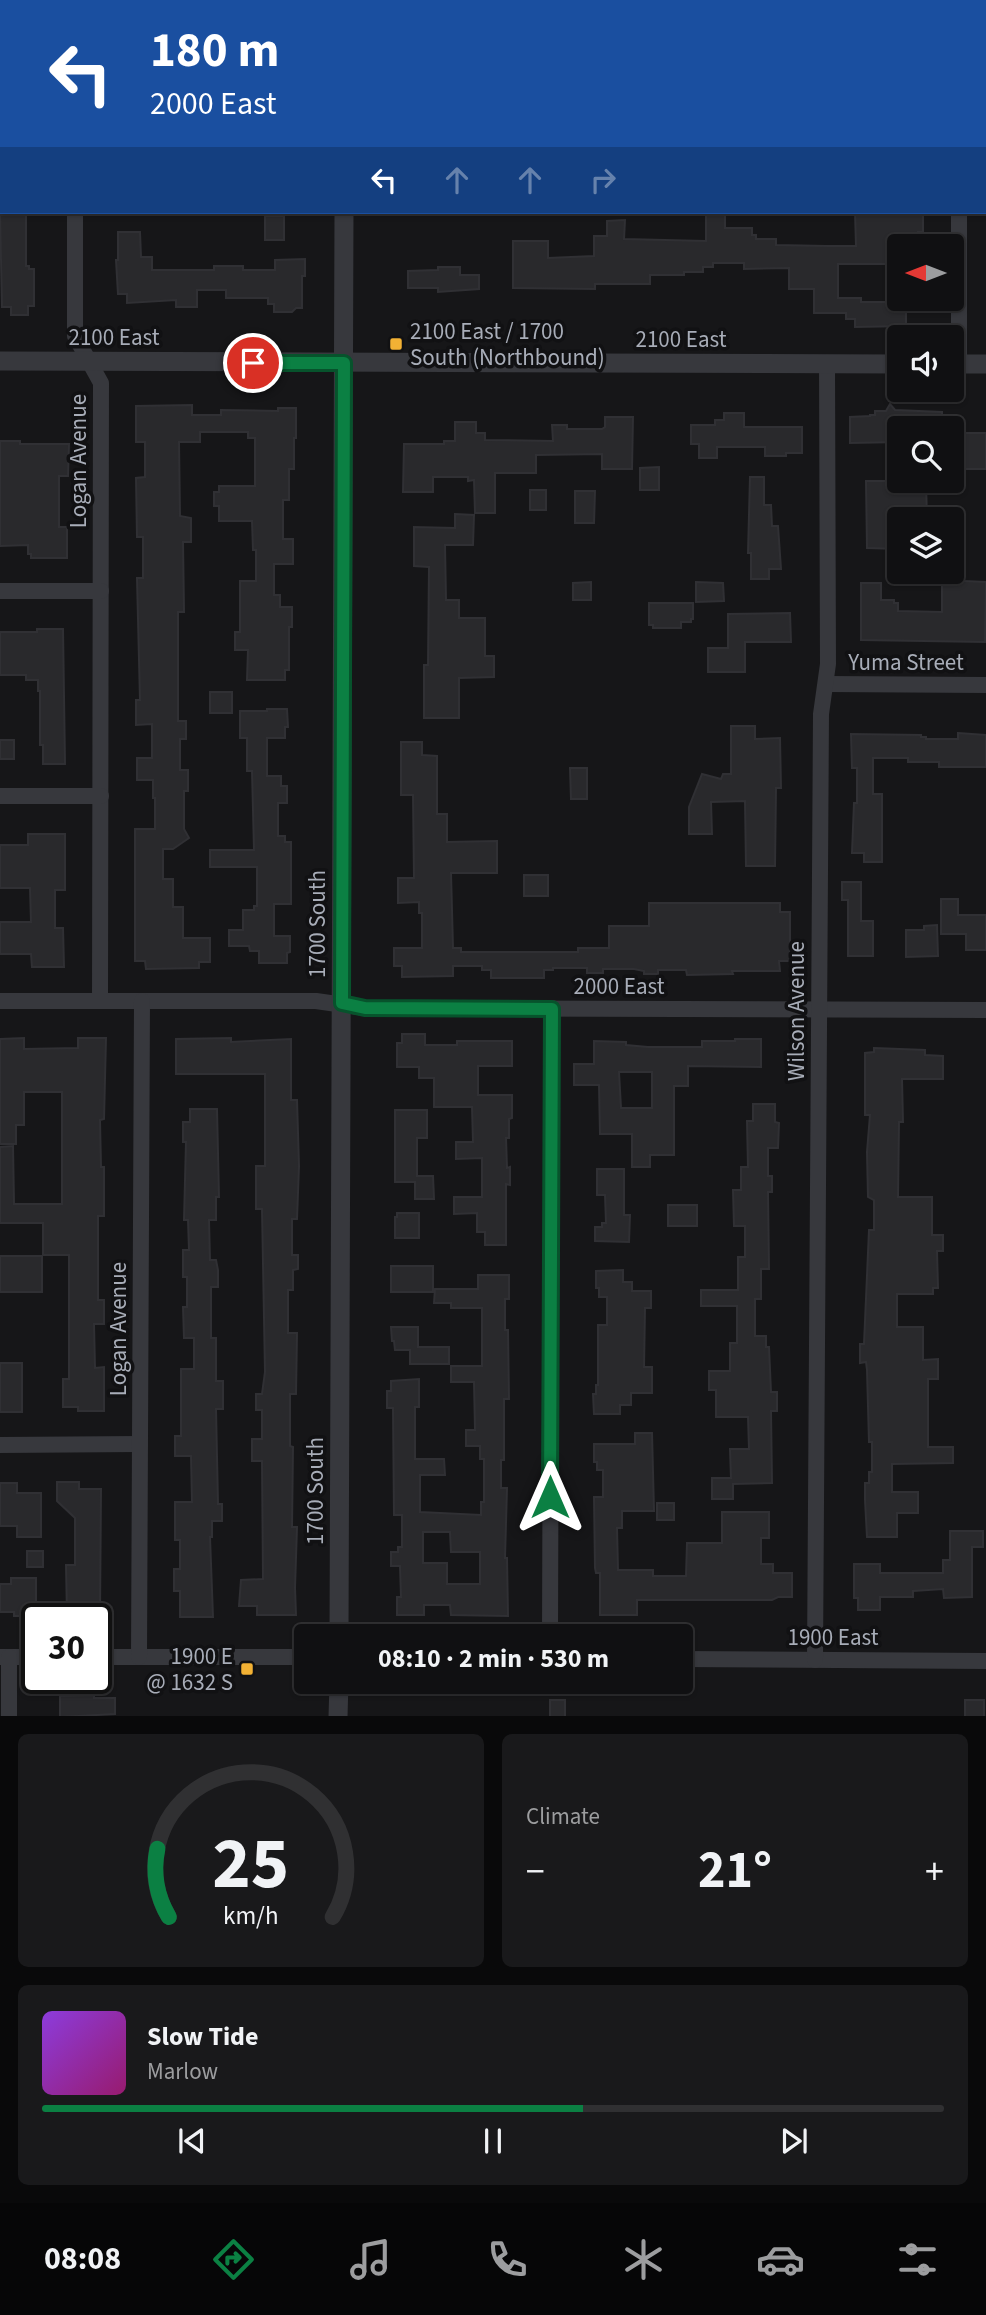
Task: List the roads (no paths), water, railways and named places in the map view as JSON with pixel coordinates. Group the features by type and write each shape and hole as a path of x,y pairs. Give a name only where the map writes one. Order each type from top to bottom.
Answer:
{"street":[{"name":"Logan Avenue","path":"75,214 75,336 101,383 100,1001"},
{"name":"1700 South","path":"339,1624 344,214"},
{"path":"956,325 959,214"},
{"name":"2100 East","path":"0,361 887,364"},
{"name":"Wilson Avenue","path":"815,1660 821,714 828,664 827,364"},
{"path":"964,364 986,364"},
{"path":"0,591 101,591"},
{"name":"Yuma Street","path":"826,684 986,685"},
{"path":"0,796 101,796"},
{"name":"2000 East","path":"0,1001 316,1001 365,1008 986,1010"},
{"name":"Logan Avenue","path":"139,1657 142,1001"},
{"path":"550,1624 552,1009"},
{"path":"0,1445 140,1444"},
{"path":"5,1657 9,1716"},
{"path":"112,1657 294,1657"},
{"name":"1900 East","path":"693,1660 986,1661"},
{"path":"338,1716 339,1694"}],"place":[{"name":"2100 East / 1700 South (Northbound)","path":"396,344"},
{"name":"1900 E @ 1632 S","path":"247,1669"}]}
